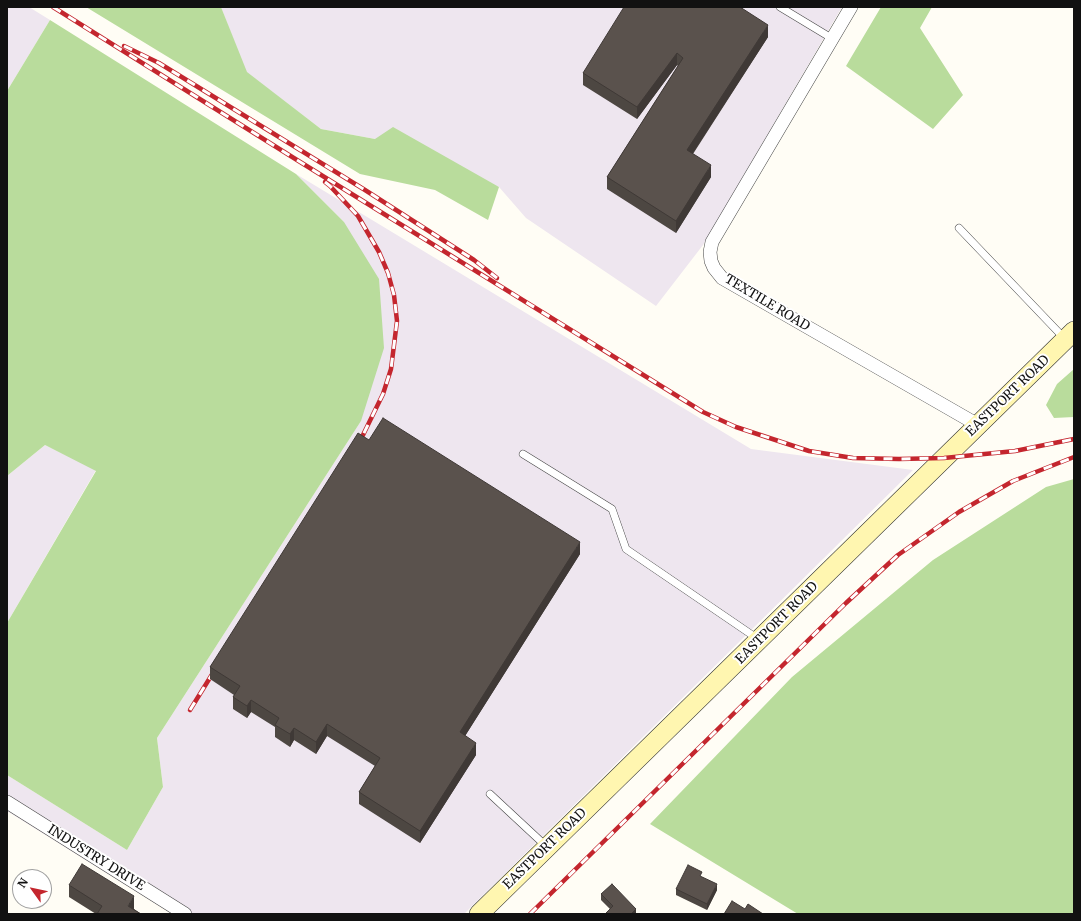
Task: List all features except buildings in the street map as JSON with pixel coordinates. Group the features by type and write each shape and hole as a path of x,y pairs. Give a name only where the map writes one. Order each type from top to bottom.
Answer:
{"street":[{"name":"TEXTILE ROAD","path":"851,7 712,242 710,252 711,261 714,268 722,278 978,425"},
{"name":"EASTPORT ROAD","path":"479,914 1070,335"},
{"name":"INDUSTRY DRIVE","path":"7,802 185,914"}],"lane":[{"path":"780,7 833,39"},
{"path":"959,228 1070,335"},
{"path":"523,454 612,509 626,549 759,640"},
{"path":"490,794 547,848"}],"shaded area":[{"path":"7,7 29,7 50,20 7,91"},
{"path":"221,7 842,7 703,245 656,306 526,218 499,187 375,139 321,129 246,72"},
{"path":"296,174 751,449 913,470 464,914 172,914 7,811 7,775 127,850 163,787 157,738 361,421 344,222"},
{"path":"45,445 96,470 7,623 7,476"}],"green space":[{"path":"86,7 221,7 247,72 321,129 375,139 393,127 499,187 488,220 435,190 360,174"},
{"path":"881,7 932,7 920,28 963,95 933,129 846,66"},
{"path":"50,20 296,174 344,222 379,279 384,348 361,421 157,738 163,787 127,850 7,775 7,623 96,471 45,445 7,476 7,91"},
{"path":"1074,369 1074,417 1054,418 1046,405 1057,384"},
{"path":"1074,479 1074,914 798,914 650,824 792,677 933,560 1046,487"}],"railway":[{"path":"53,7 703,412 736,427 809,451 853,458 944,458 1015,451 1074,439"},
{"path":"124,46 159,63 365,190 474,260 497,278"},
{"path":"325,182 358,216 379,252 388,273 394,295 397,321 391,369 383,394 357,444"},
{"path":"530,914 846,603 898,555 959,512 1013,481 1074,457"},
{"path":"190,710 216,668"}]}
